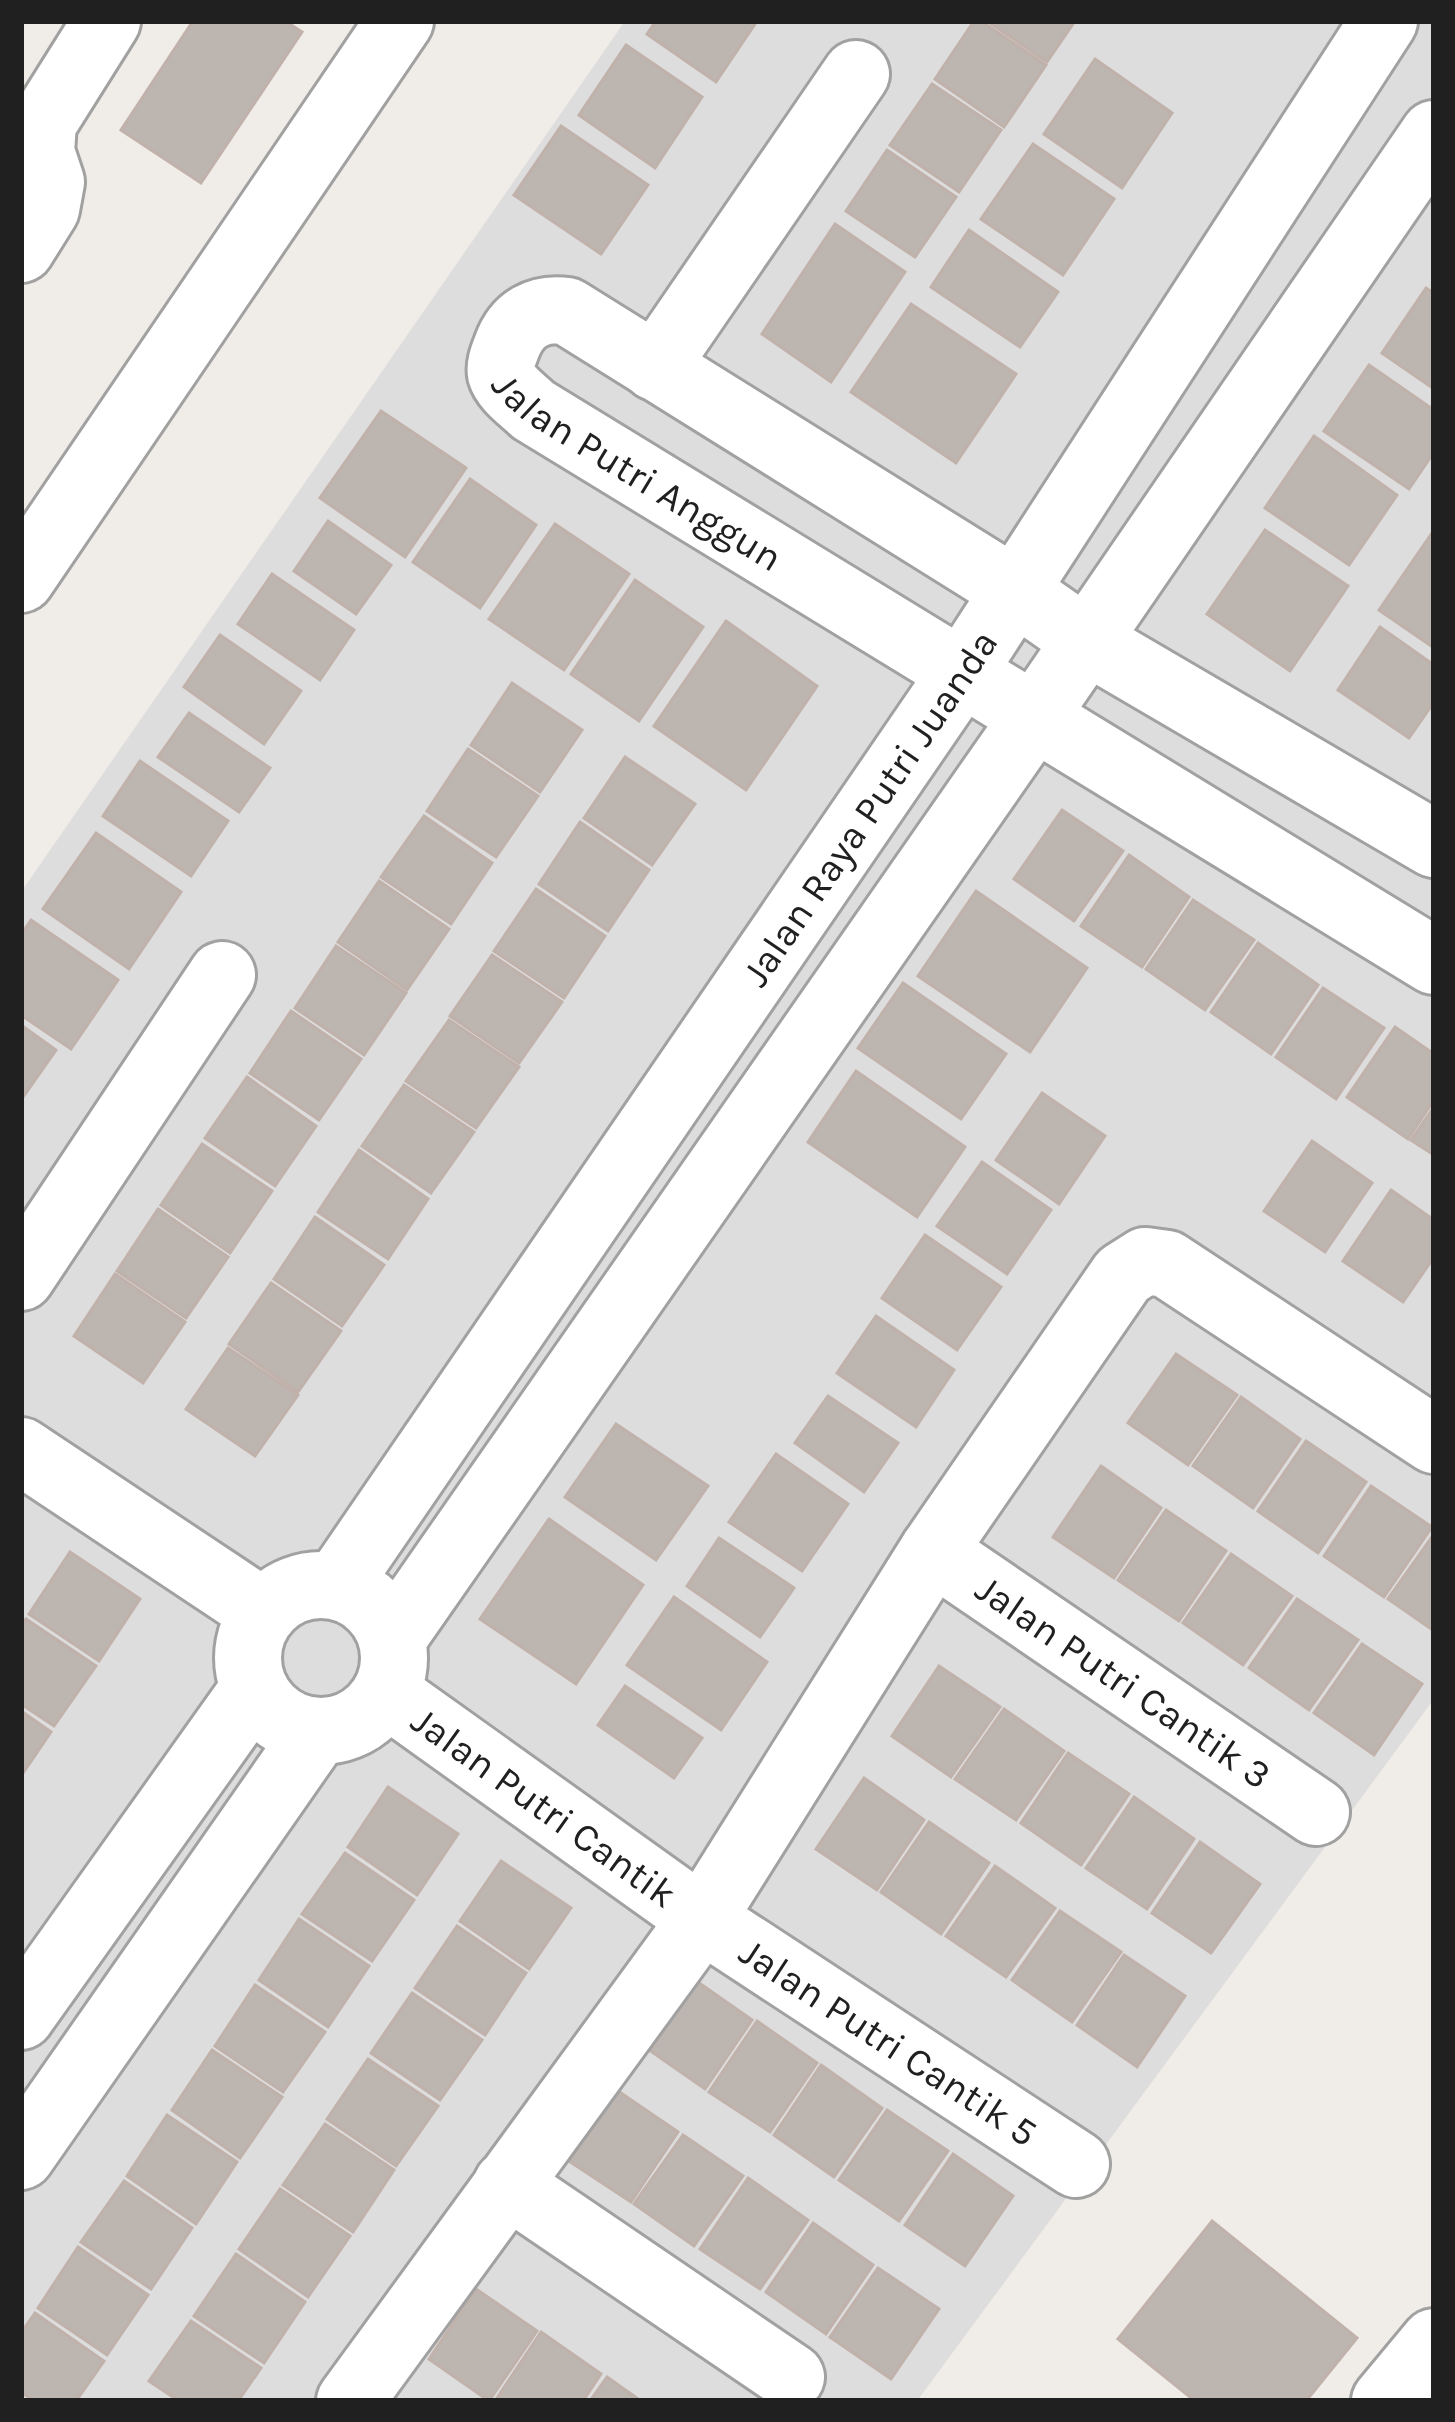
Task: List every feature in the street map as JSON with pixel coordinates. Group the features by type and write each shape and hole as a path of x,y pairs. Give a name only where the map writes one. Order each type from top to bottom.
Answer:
{"street":[{"path":"21,249 46,209 51,182 41,152 43,123 107,21"},
{"path":"21,579 400,21"},
{"name":"Jalan Raya Putri Juanda","path":"337,1585 963,671 1384,21"},
{"path":"655,367 856,74"},
{"name":"Jalan Raya Putri Juanda","path":"389,1666 1434,134"},
{"name":"Jalan Putri Anggun","path":"1434,844 1087,640 567,311 536,312 512,332 501,373 532,410 1434,961"},
{"path":"21,1277 222,974"},
{"path":"350,2401 701,1919 933,1551 1123,1275 1144,1261 1167,1264 1434,1440"},
{"path":"21,1451 262,1612"},
{"name":"Jalan Putri Cantik 3","path":"933,1551 1316,1812"},
{"path":"310,1585 337,1585 362,1596 381,1614 389,1666 369,1714 345,1728 317,1732 291,1726 269,1711 254,1689 246,1662 250,1636 262,1612 284,1594 310,1585"},
{"name":"Jalan Putri Cantik","path":"389,1666 701,1919"},
{"path":"21,2017 254,1689"},
{"path":"21,2156 317,1732"},
{"name":"Jalan Putri Cantik 5","path":"701,1919 1076,2164"},
{"path":"507,2184 791,2377"},
{"path":"1384,2401 1434,2342"}],"shaded area":[{"path":"625,21 1434,21 1434,1699 917,2401 21,2401 21,892"}],"building":[{"path":"193,21 285,21 302,32 201,183 121,130"},
{"path":"656,21 757,21 716,82 647,34"},
{"path":"974,21 981,21 1046,65 1004,127 935,79"},
{"path":"987,21 1075,21 1047,62"},
{"path":"626,45 702,97 655,168 579,115"},
{"path":"1095,59 1172,113 1122,188 1044,134"},
{"path":"932,84 1001,130 959,192 890,145"},
{"path":"561,126 648,185 601,254 514,195"},
{"path":"1033,144 1114,199 1063,275 981,219"},
{"path":"887,150 956,197 915,257 846,211"},
{"path":"835,224 905,272 831,382 762,334"},
{"path":"969,230 1058,292 1020,347 931,287"},
{"path":"1426,288 1434,293 1434,389 1382,353"},
{"path":"911,304 1016,374 956,463 851,392"},
{"path":"1369,365 1434,410 1434,452 1409,489 1324,431"},
{"path":"381,411 466,468 405,557 320,498"},
{"path":"1314,436 1397,495 1349,565 1265,508"},
{"path":"470,479 536,525 480,608 413,562"},
{"path":"328,521 391,565 356,614 294,571"},
{"path":"555,524 629,574 564,670 489,619"},
{"path":"1265,530 1348,586 1290,671 1207,614"},
{"path":"1434,530 1434,648 1379,610"},
{"path":"272,574 354,630 320,680 238,624"},
{"path":"635,580 703,627 639,721 571,674"},
{"path":"726,621 817,686 746,790 654,726"},
{"path":"1380,627 1434,665 1434,702 1409,738 1338,690"},
{"path":"220,635 301,691 264,744 184,687"},
{"path":"512,683 582,730 540,792 471,745"},
{"path":"189,713 270,768 239,812 158,757"},
{"path":"468,749 538,796 496,857 427,811"},
{"path":"625,757 695,804 652,865 584,818"},
{"path":"140,761 228,821 191,876 103,816"},
{"path":"1062,810 1123,851 1074,921 1014,879"},
{"path":"424,816 492,863 451,924 381,877"},
{"path":"580,822 649,870 608,931 539,884"},
{"path":"96,833 181,892 129,969 43,909"},
{"path":"1129,855 1189,897 1142,967 1081,926"},
{"path":"379,881 449,929 407,990 338,942"},
{"path":"536,889 605,936 564,998 494,951"},
{"path":"976,891 1087,968 1030,1052 918,976"},
{"path":"1193,900 1254,940 1205,1010 1146,969"},
{"path":"31,920 118,980 71,1049 21,1015 21,935"},
{"path":"1258,943 1318,985 1271,1054 1211,1012"},
{"path":"336,946 406,993 364,1055 295,1008"},
{"path":"492,955 562,1002 519,1063 450,1016"},
{"path":"903,983 1006,1054 961,1119 858,1048"},
{"path":"1323,988 1384,1028 1336,1099 1276,1057"},
{"path":"291,1011 361,1059 319,1120 250,1073"},
{"path":"449,1020 519,1067 476,1128 406,1081"},
{"path":"21,1025 56,1050 21,1100"},
{"path":"1395,1027 1434,1054 1434,1100 1408,1139 1347,1097"},
{"path":"856,1071 965,1147 917,1217 808,1142"},
{"path":"247,1077 316,1126 275,1186 205,1138"},
{"path":"404,1085 474,1132 431,1193 362,1146"},
{"path":"1042,1093 1105,1136 1059,1204 996,1160"},
{"path":"1434,1107 1434,1155 1411,1140"},
{"path":"1312,1141 1372,1183 1325,1252 1264,1211"},
{"path":"202,1144 272,1191 230,1253 161,1205"},
{"path":"359,1150 428,1199 388,1259 318,1212"},
{"path":"982,1162 1051,1210 1007,1274 937,1226"},
{"path":"1391,1190 1434,1220 1434,1257 1403,1302 1343,1261"},
{"path":"158,1209 228,1257 186,1318 117,1271"},
{"path":"315,1217 384,1265 342,1326 274,1279"},
{"path":"925,1235 1001,1287 957,1350 882,1298"},
{"path":"115,1274 185,1322 143,1383 74,1336"},
{"path":"271,1283 341,1331 298,1392 229,1344"},
{"path":"876,1316 954,1370 916,1427 837,1373"},
{"path":"228,1348 298,1395 255,1456 186,1409"},
{"path":"1176,1354 1237,1395 1188,1465 1128,1423"},
{"path":"828,1396 898,1443 864,1492 795,1443"},
{"path":"1241,1397 1300,1439 1253,1508 1193,1466"},
{"path":"616,1424 708,1486 656,1560 565,1497"},
{"path":"1306,1441 1366,1482 1318,1553 1258,1511"},
{"path":"776,1454 848,1504 802,1571 729,1522"},
{"path":"1101,1466 1161,1508 1114,1578 1053,1537"},
{"path":"1371,1486 1432,1527 1384,1597 1324,1556"},
{"path":"1166,1510 1226,1551 1179,1621 1118,1580"},
{"path":"549,1519 643,1585 576,1684 480,1619"},
{"path":"1434,1534 1434,1631 1388,1599"},
{"path":"719,1538 794,1588 760,1637 687,1586"},
{"path":"70,1552 140,1599 99,1661 29,1614"},
{"path":"1231,1554 1292,1596 1243,1665 1183,1623"},
{"path":"674,1597 767,1662 721,1730 627,1665"},
{"path":"1297,1599 1358,1640 1309,1710 1249,1668"},
{"path":"26,1619 96,1666 54,1726 21,1704 21,1626"},
{"path":"1362,1644 1422,1684 1374,1755 1314,1713"},
{"path":"939,1666 1000,1707 951,1777 892,1736"},
{"path":"625,1686 702,1738 674,1778 598,1725"},
{"path":"1004,1709 1064,1751 1016,1820 955,1779"},
{"path":"21,1711 51,1732 21,1776"},
{"path":"1068,1753 1129,1794 1081,1865 1021,1823"},
{"path":"864,1778 924,1820 877,1890 816,1849"},
{"path":"388,1787 458,1834 417,1895 348,1847"},
{"path":"1134,1797 1194,1839 1147,1909 1086,1868"},
{"path":"929,1822 989,1863 941,1934 881,1892"},
{"path":"1200,1842 1260,1884 1211,1953 1152,1913"},
{"path":"345,1853 414,1900 372,1961 302,1914"},
{"path":"501,1861 571,1908 529,1969 460,1921"},
{"path":"995,1866 1055,1908 1006,1977 946,1936"},
{"path":"1060,1911 1121,1952 1072,2022 1012,1980"},
{"path":"299,1919 369,1966 328,2027 259,1980"},
{"path":"457,1926 526,1973 485,2035 415,1988"},
{"path":"1124,1955 1185,1996 1137,2067 1077,2025"},
{"path":"692,1978 752,2020 705,2089 645,2047"},
{"path":"255,1985 325,2032 283,2092 215,2046"},
{"path":"412,1993 482,2040 440,2100 371,2053"},
{"path":"757,2021 817,2063 770,2132 709,2092"},
{"path":"212,2050 282,2097 240,2158 172,2110"},
{"path":"368,2059 438,2106 396,2166 327,2119"},
{"path":"821,2065 882,2108 834,2177 774,2135"},
{"path":"618,2091 678,2132 631,2202 569,2161"},
{"path":"887,2110 948,2151 899,2221 839,2180"},
{"path":"167,2115 237,2162 196,2224 127,2176"},
{"path":"325,2124 394,2170 353,2232 283,2185"},
{"path":"683,2135 743,2176 694,2246 634,2204"},
{"path":"953,2154 1013,2196 965,2266 905,2225"},
{"path":"748,2178 808,2220 760,2289 700,2249"},
{"path":"124,2181 192,2228 151,2289 81,2242"},
{"path":"280,2189 350,2236 308,2297 239,2249"},
{"path":"1212,2221 1357,2338 1306,2401 1195,2401 1118,2339"},
{"path":"813,2223 873,2265 826,2334 766,2292"},
{"path":"78,2247 148,2295 107,2355 38,2308"},
{"path":"236,2254 305,2302 264,2363 194,2316"},
{"path":"878,2268 939,2309 891,2379 830,2337"},
{"path":"476,2289 537,2331 489,2401 429,2359"},
{"path":"35,2313 104,2361 76,2401 34,2401 21,2392 21,2333"},
{"path":"191,2321 261,2368 238,2401 179,2401 149,2381"},
{"path":"541,2332 601,2374 583,2401 495,2401"},
{"path":"607,2377 641,2401 590,2401"}]}
